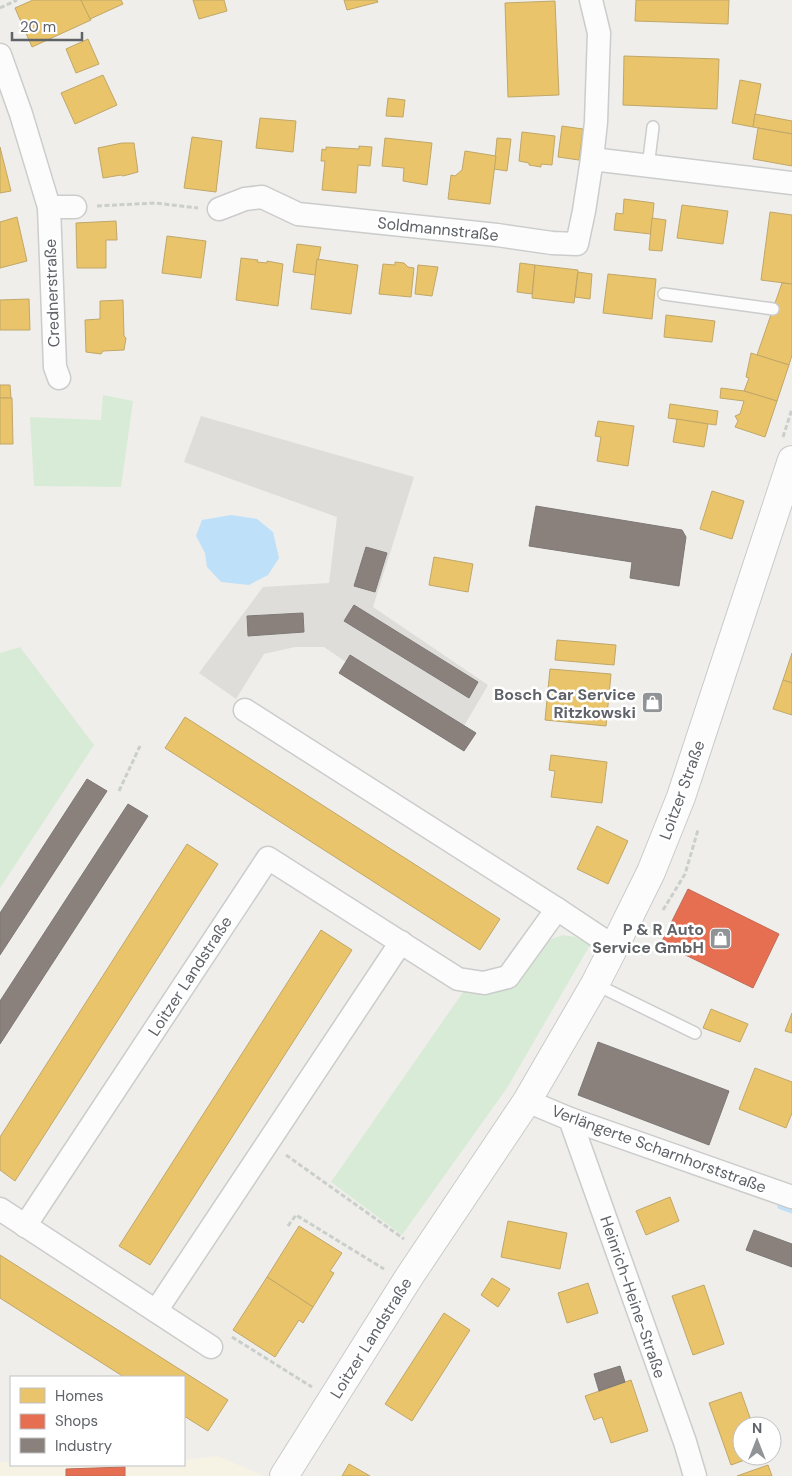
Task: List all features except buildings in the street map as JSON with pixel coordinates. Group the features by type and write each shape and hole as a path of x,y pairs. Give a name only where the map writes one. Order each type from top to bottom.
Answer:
{"main road":[{"name":"Loitzer Straße","path":"527,1101 595,984 614,947 651,872 681,797 786,453"},
{"name":"Loitzer Landstraße","path":"284,1476 409,1277 527,1101"}],"street":[{"name":"Soldmannstraße","path":"219,209 245,199 262,198 298,214 552,243 577,244 592,160 596,122 599,33 591,0"},
{"name":"Crednerstraße","path":"0,55 22,114 49,206 55,367 59,378"},
{"path":"592,160 792,183"},
{"path":"49,206 75,207"},
{"path":"245,710 614,947"},
{"name":"Loitzer Landstraße","path":"25,1226 268,858 458,979 484,983 508,977 557,909"},
{"path":"156,1310 401,942"},
{"name":"Verlängerte Scharnhorststraße","path":"527,1101 570,1119 792,1197"},
{"name":"Heinrich-Heine-Straße","path":"570,1119 684,1442 694,1476"},
{"path":"0,1209 156,1310 218,1340"}],"lane":[{"path":"648,167 653,127"},
{"path":"664,294 773,309"},
{"path":"595,984 695,1034"}],"path":[{"path":"0,8 16,0"},
{"path":"75,207 155,203 219,209"},
{"path":"786,453 792,409"},
{"path":"119,791 140,746"},
{"path":"267,1142 404,1239 410,1231"},
{"path":"288,1226 296,1215 384,1269"},
{"path":"218,1340 319,1392"}],"shaded area":[{"path":"201,416 414,477 373,607 488,685 457,738 324,647 295,647 264,654 236,699 199,673 263,587 329,583 337,517 184,462"},
{"path":"217,1456 264,1476 0,1476 0,1462 10,1462 10,1466 185,1466 185,1460"}],"green space":[{"path":"103,395 133,401 121,487 34,486 30,417 101,420"},
{"path":"20,647 94,745 0,888 0,653"},
{"path":"563,935 575,937 590,945 507,1088 402,1235 331,1182 468,985 533,957 551,939"}],"water":[{"path":"231,515 257,519 273,532 279,558 268,575 249,585 221,582 207,567 205,553 196,536 202,520"}],"waterway":[{"path":"781,1206 792,1210"}],"place":[{"name":"Bosch Car Service Ritzkowski","path":"652,703"},
{"name":"P & R Auto Service GmbH","path":"720,938"}]}
